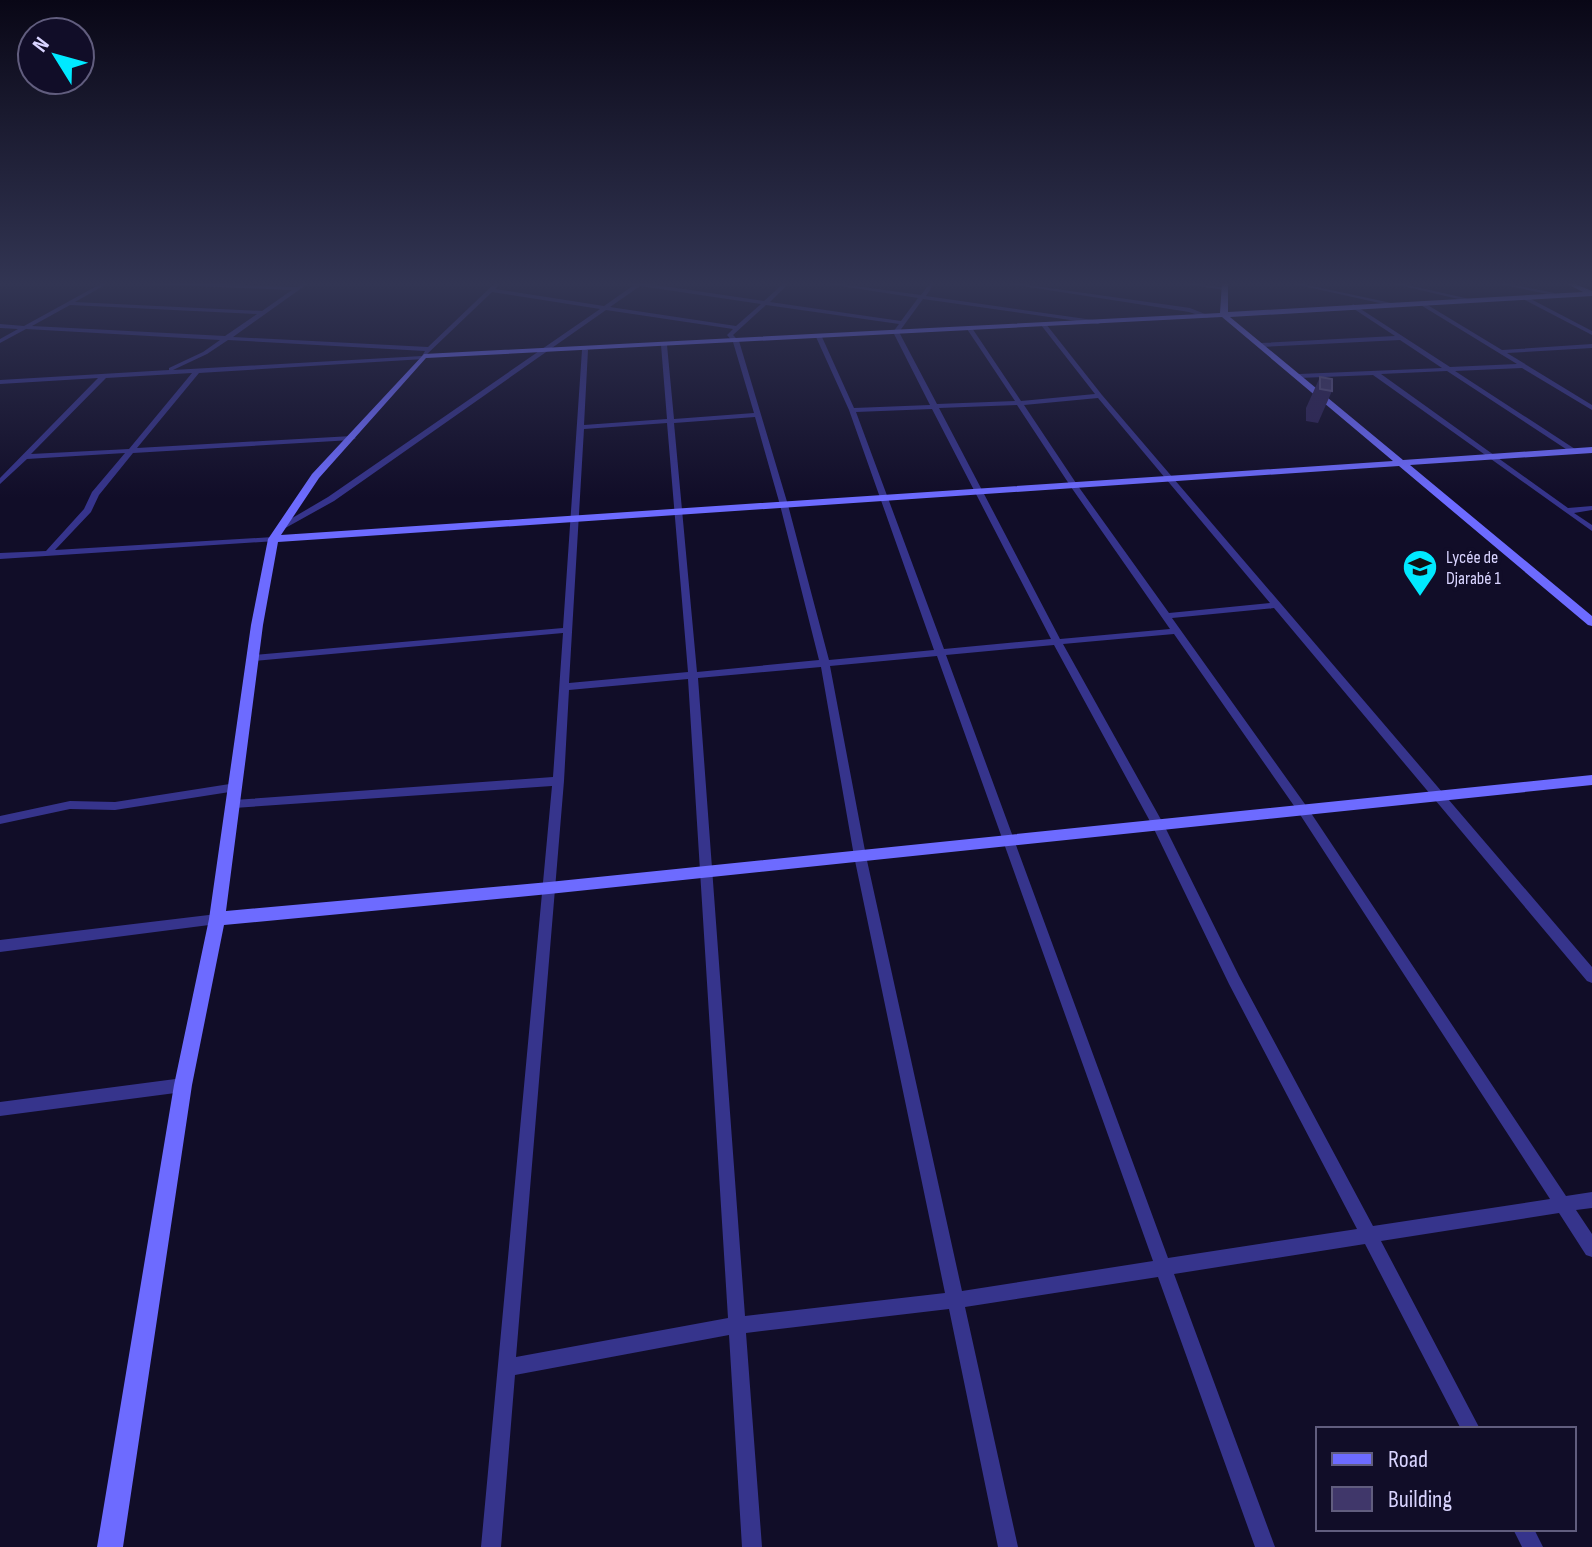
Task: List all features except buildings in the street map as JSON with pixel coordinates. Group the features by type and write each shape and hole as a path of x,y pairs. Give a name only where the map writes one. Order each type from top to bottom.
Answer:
{"street":[{"path":"163,373 202,354"},
{"path":"0,382 421,354"},
{"path":"110,1547 183,1085 217,919 253,658 277,534 315,476 424,354"},
{"path":"277,534 540,354"},
{"path":"491,1547 558,781 577,520 585,354"},
{"path":"665,354 693,678 752,1547"},
{"path":"740,354 784,505 825,664 860,856 1008,1547"},
{"path":"827,354 852,410 881,497 1010,841 1161,1268 1265,1547"},
{"path":"908,354 1057,642 1158,825 1234,980 1470,1427"},
{"path":"987,354 1075,487 1303,810 1592,1249"},
{"path":"1067,354 1592,977"},
{"path":"1272,354 1592,622"},
{"path":"1424,354 1572,451"},
{"path":"1504,354 1592,408"},
{"path":"1299,376 1523,366"},
{"path":"48,553 88,510 95,494 198,370"},
{"path":"1376,374 1592,529"},
{"path":"0,482 103,377"},
{"path":"0,394 14,381"},
{"path":"852,410 1021,403 1100,396"},
{"path":"582,427 758,415"},
{"path":"24,457 352,438"},
{"path":"0,556 277,534 577,520 1592,450"},
{"path":"1567,511 1592,508"},
{"path":"1166,616 1279,605"},
{"path":"253,658 568,630"},
{"path":"564,687 693,678 1176,631"},
{"path":"0,946 217,919 549,888 1592,780"},
{"path":"234,804 558,781"},
{"path":"0,820 70,805 115,806 236,787"},
{"path":"0,1109 183,1085"},
{"path":"507,1368 738,1325 956,1300 1592,1200"}],"place":[{"name":"Lycée de Djarabé 1","path":"1420,598"}]}
